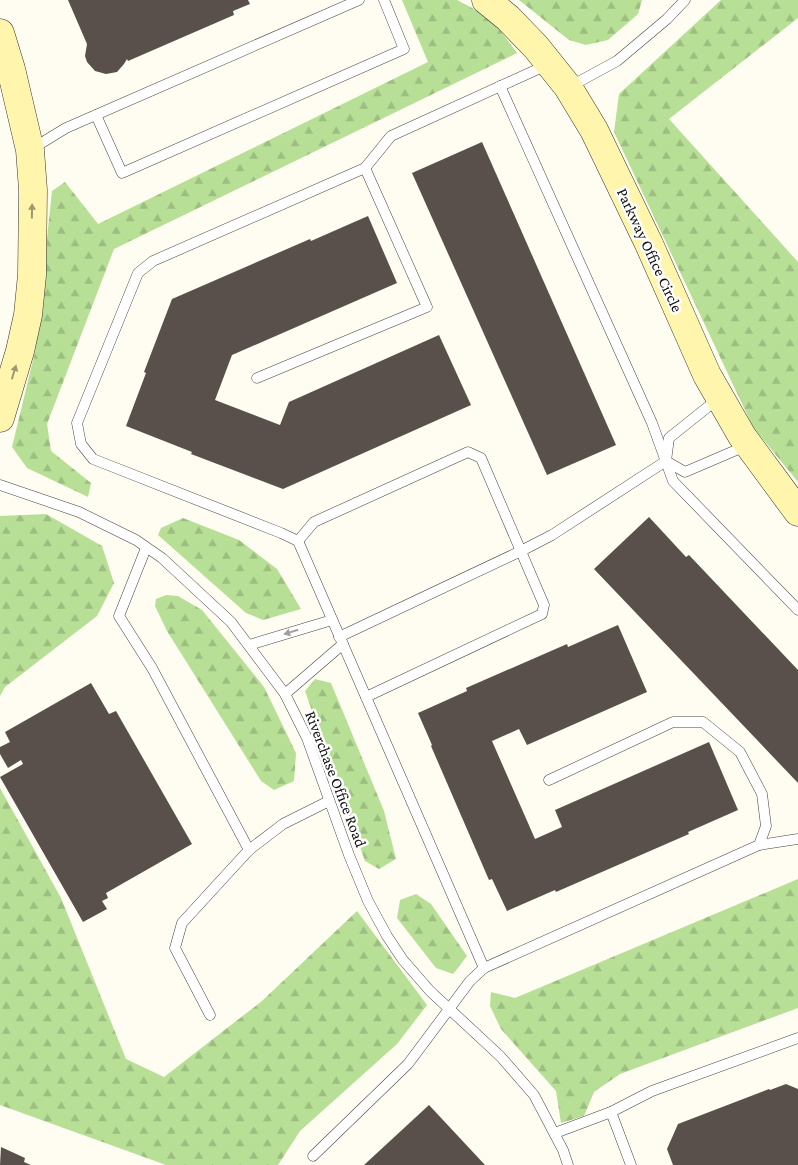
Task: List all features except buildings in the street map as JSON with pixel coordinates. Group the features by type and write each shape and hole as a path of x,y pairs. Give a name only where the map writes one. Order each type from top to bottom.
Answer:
{"street":[{"name":"Parkway Office Circle","path":"486,0 508,18 536,47 568,87 594,130 649,244 707,375 748,445 798,512"},
{"path":"0,33 11,69 30,150 33,200 32,275 28,315 20,351 0,418"}],"lane":[{"path":"30,150 66,128 359,0"},
{"path":"96,115 122,173 404,49 384,0"},
{"path":"568,87 616,61 667,19 686,0"},
{"path":"484,968 298,541 94,459 81,444 77,424 138,273 153,261 366,168 391,136 550,64"},
{"path":"500,86 652,423 673,481 798,610"},
{"path":"257,378 427,307 366,168"},
{"path":"285,694 341,640 552,535 666,461 669,438 720,397"},
{"path":"666,461 685,472 748,445"},
{"path":"298,541 314,522 468,452 481,458 544,605 542,614 366,697"},
{"name":"Riverchase Office Road","path":"0,485 79,512 111,527 162,558 232,622 285,694 307,738 349,855 368,901 387,936 419,978 450,1010 500,1056 534,1095 555,1133 568,1165"},
{"path":"146,548 119,616 152,668 249,850"},
{"path":"249,645 332,620"},
{"path":"549,780 673,722 703,722 740,752 762,794 766,826 759,845"},
{"path":"210,1015 175,948 182,923 249,850 283,824 330,801"},
{"path":"312,1156 408,1064 470,981 484,968 759,845 798,839"},
{"path":"555,1133 611,1112 652,1091 798,1038"},
{"path":"611,1112 631,1165"}],"green space":[{"path":"402,0 457,0 491,18 517,53 114,249 47,424 51,451 91,483 88,497 27,468 12,447 35,352 52,191 65,182 98,224 428,62"},
{"path":"519,0 642,0 638,14 608,40 586,45 569,40"},
{"path":"721,0 798,0 798,18 669,119 798,262 798,482 753,427 614,132 619,94"},
{"path":"46,514 102,546 114,583 97,616 5,687 0,696 0,516"},
{"path":"183,518 239,540 277,569 301,609 263,620 246,613 158,535 161,528"},
{"path":"166,595 178,596 202,610 264,687 296,753 294,781 274,790 261,781 167,631 155,606 156,599"},
{"path":"315,679 331,683 384,811 396,859 379,869 365,861 305,691"},
{"path":"0,788 61,898 126,1059 164,1077 262,1001 357,911 427,1005 397,1044 300,1131 278,1165 166,1165 0,1105"},
{"path":"798,879 798,1008 620,1074 594,1092 584,1116 561,1123 556,1091 501,1029 490,1006 491,992 515,998"},
{"path":"416,894 431,904 467,956 453,974 436,968 397,918 400,900"}]}
